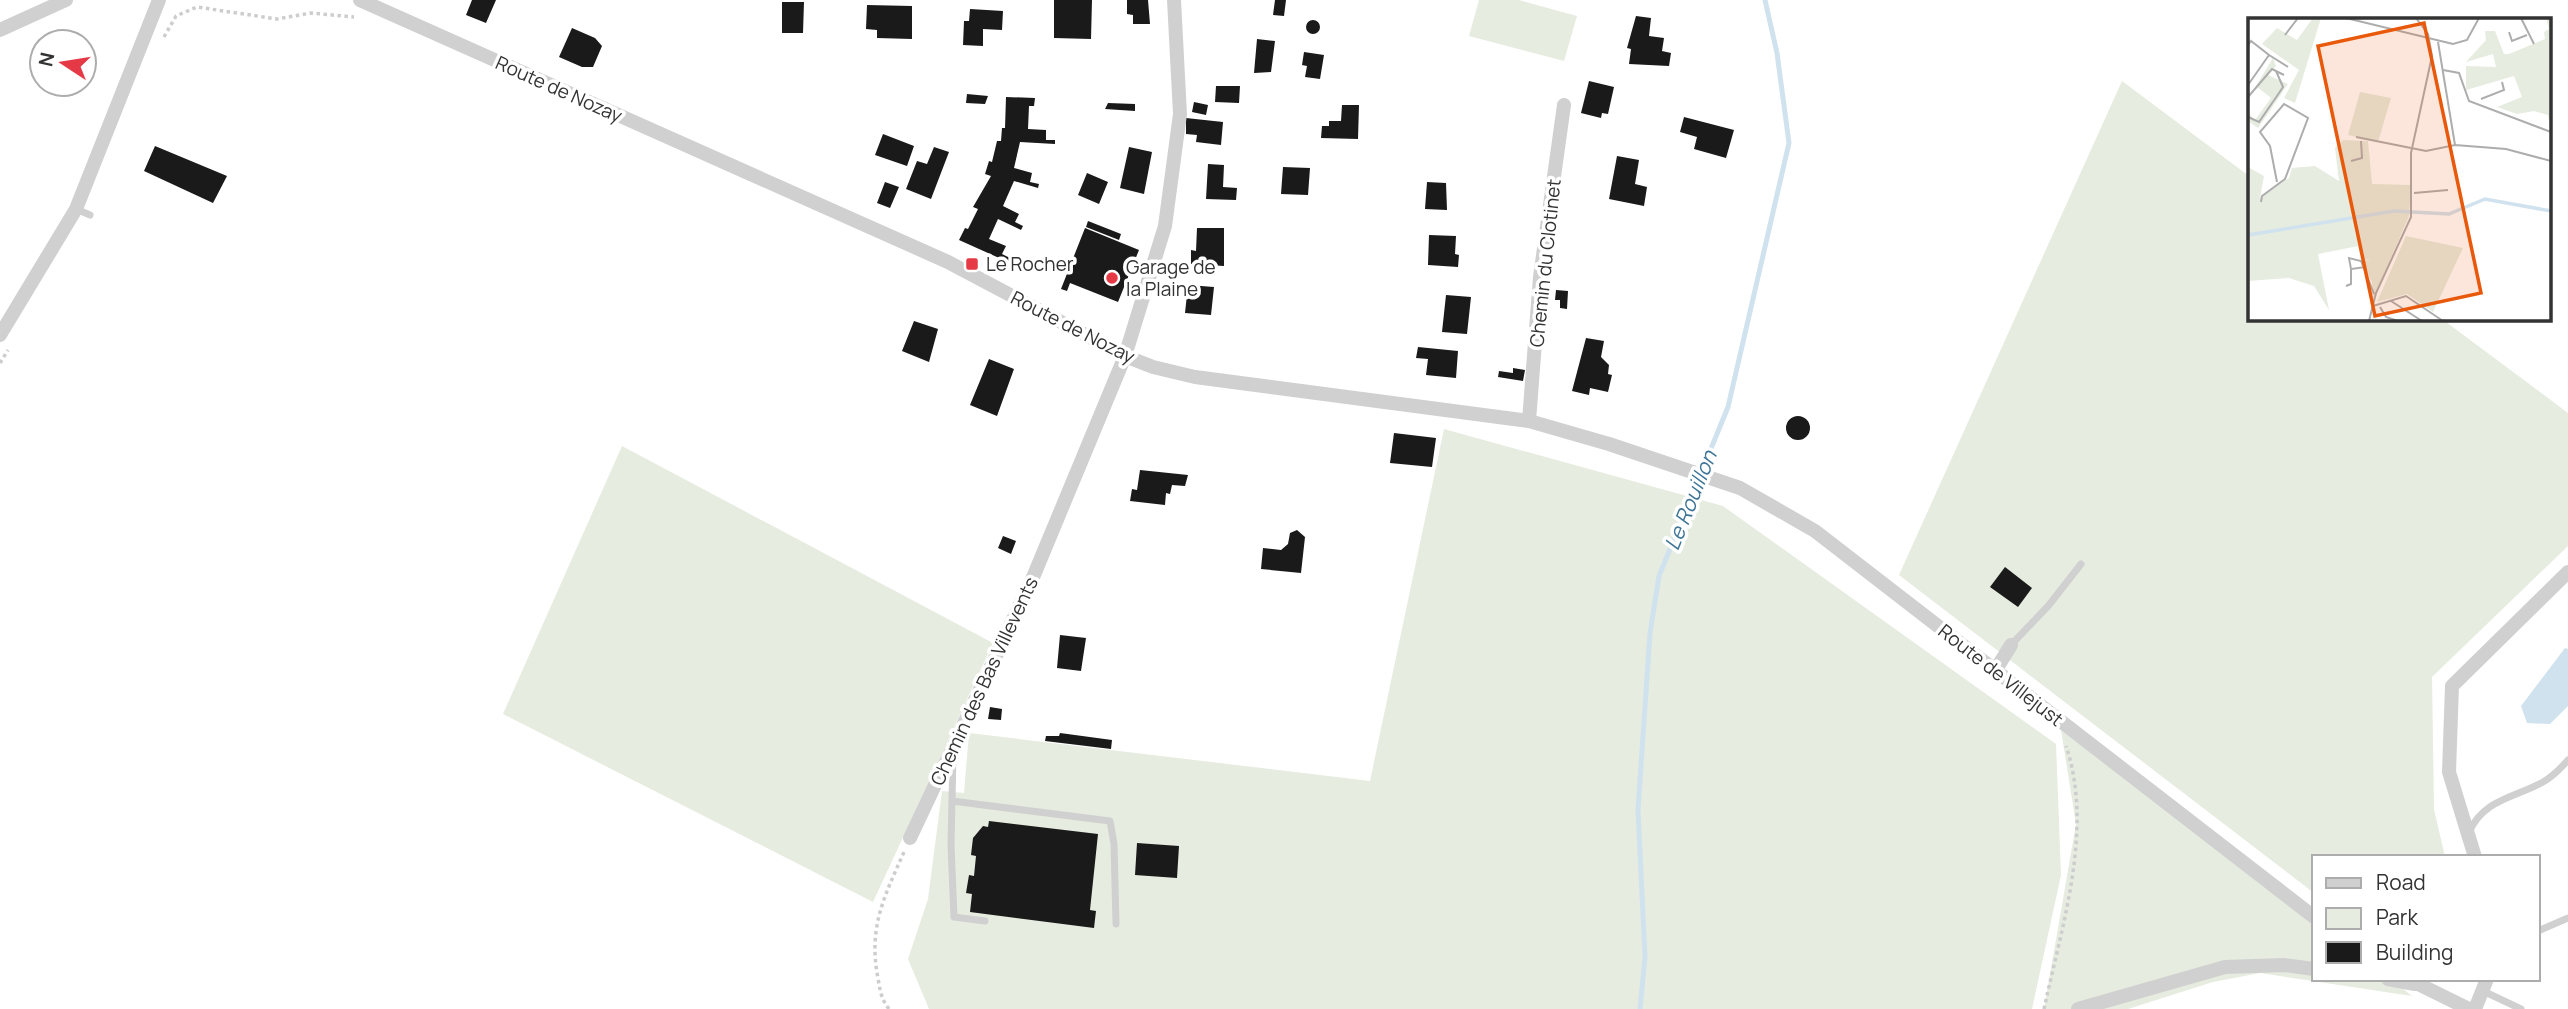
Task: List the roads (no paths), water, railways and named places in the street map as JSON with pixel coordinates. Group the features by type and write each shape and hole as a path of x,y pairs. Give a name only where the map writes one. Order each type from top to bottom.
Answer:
{"street":[{"path":"0,30 65,0"},
{"path":"0,335 76,209 159,0"},
{"name":"Route de Nozay","path":"360,0 948,262 1125,356 1153,368 1195,377 1529,421 1671,463"},
{"name":"Chemin des Bas Villevents","path":"910,838 1034,575 1125,356 1165,226 1180,114 1174,0"},
{"name":"Chemin du Clotinet","path":"1529,421 1540,277 1564,105"},
{"name":"Route de Villejust","path":"1671,463 1740,488 1815,531 2312,915"},
{"path":"2474,855 2449,772 2452,685 2568,572"},
{"path":"1996,671 2011,645"},
{"path":"2078,1009 2104,1005 2225,967 2284,965 2312,969"},
{"path":"2412,982 2469,1009"},
{"path":"2475,1009 2485,985"}],"lane":[{"path":"76,209 90,215"},
{"path":"2011,645 2049,605 2081,564"},
{"path":"954,744 954,917 985,920"},
{"path":"2469,833 2476,818 2488,806 2544,781 2568,761"},
{"path":"952,801 1110,821 1114,844 1116,924"},
{"path":"2540,930 2568,918"},
{"path":"2485,985 2521,1009"}],"water":[{"path":"2565,648 2568,649 2568,706 2550,724 2527,723 2521,706"}],"waterway":[{"name":"Le Rouillon","path":"1640,1009 1645,957 1638,810 1650,633 1659,576 1728,407 1789,143 1777,53 1765,0"}],"place":[{"name":"Le Rocher","path":"972,264"},
{"name":"Garage de la Plaine","path":"1112,278"}]}
